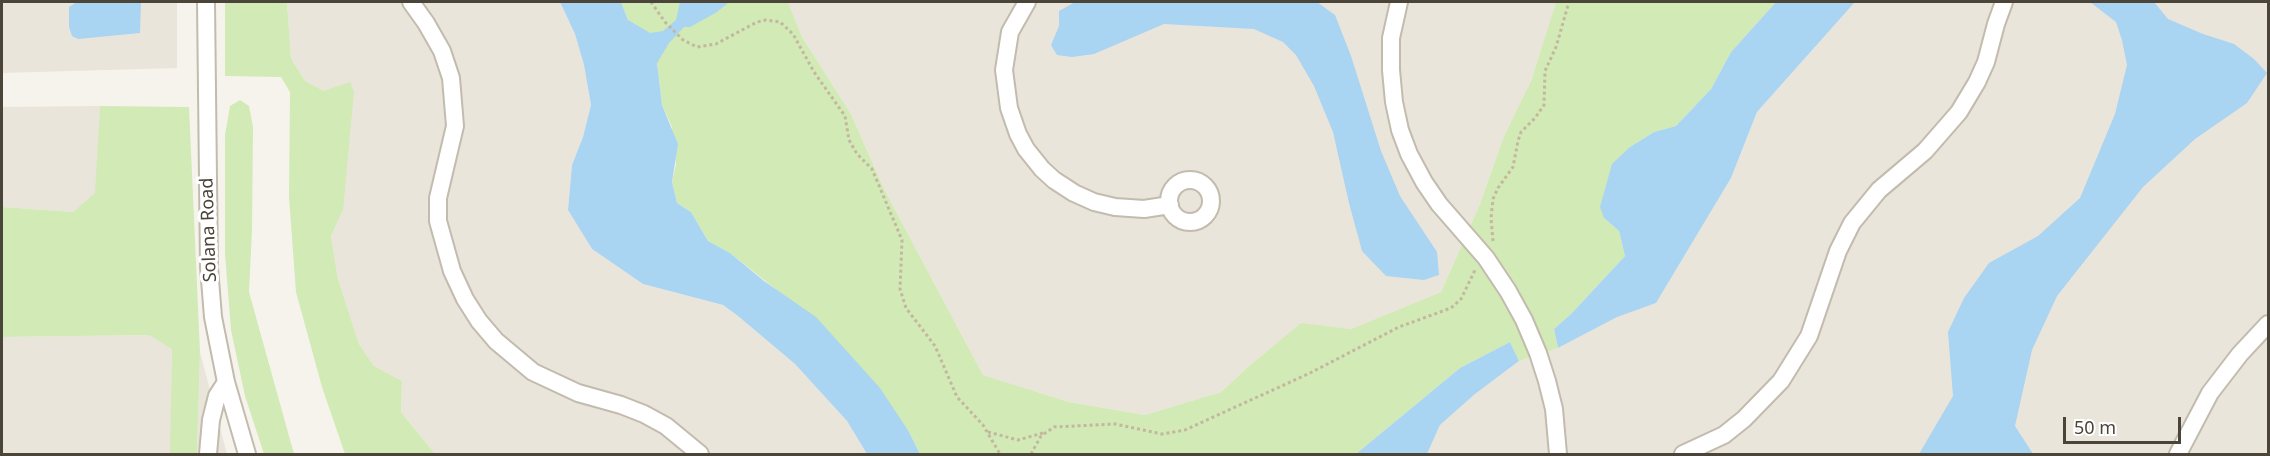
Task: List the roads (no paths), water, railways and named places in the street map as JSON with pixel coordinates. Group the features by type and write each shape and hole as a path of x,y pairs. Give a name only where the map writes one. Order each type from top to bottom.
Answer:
{"street":[{"name":"Solana Road","path":"206,2 209,267 213,316 226,382 248,454"},
{"path":"397,2 412,4 426,23 442,51 451,78 454,126 438,198 438,221 452,271 465,299 479,321 496,341 533,372 578,393 644,414 666,426 700,454"},
{"path":"1027,2 1010,32 1004,70 1009,108 1026,149 1054,180 1094,202 1115,207 1144,209 1170,205"},
{"path":"1399,2 1391,38 1391,70 1400,130 1409,154 1424,182 1439,204 1486,258 1508,291 1538,353 1554,409 1558,454"},
{"path":"1683,454 1731,429 1764,400 1781,381 1809,336 1838,251 1852,223 1879,190 1925,152 1959,112 1986,62 1995,24 2004,2"},
{"path":"2178,454 2210,393 2240,354 2268,324"},
{"path":"208,454 211,420 217,396 226,382"}],"water":[{"path":"77,2 141,2 140,33 78,39 72,36 69,27 69,7"},
{"path":"560,2 621,2 628,20 650,33 663,31 676,20 680,2 729,2 717,12 690,27 684,27 669,43 657,63 662,105 678,144 672,182 677,203 691,212 708,241 730,253 764,281 816,317 880,388 909,432 920,454 867,454 847,421 795,364 738,316 723,305 643,284 592,249 568,210 572,165 583,137 591,105 584,65 575,34"},
{"path":"1075,2 1317,2 1335,15 1351,56 1381,151 1400,196 1437,252 1439,275 1424,280 1386,276 1362,251 1333,132 1314,86 1296,55 1283,42 1254,29 1164,24 1094,54 1072,57 1057,55 1051,45 1059,26 1059,11"},
{"path":"1776,2 1855,2 1757,112 1731,178 1656,303 1617,317 1558,348 1554,329 1625,256 1619,231 1604,218 1600,207 1612,164 1630,147 1654,132 1676,126 1711,89 1731,52"},
{"path":"2090,2 2154,2 2168,19 2234,44 2254,59 2267,73 2247,103 2195,139 2143,187 2057,296 2032,350 2015,426 2033,454 1919,454 1953,396 1948,332 1964,298 1989,263 2038,236 2080,198 2115,114 2127,65 2122,40 2116,22"},
{"path":"1510,342 1519,361 1475,394 1440,425 1427,454 1356,454 1460,368"}]}
